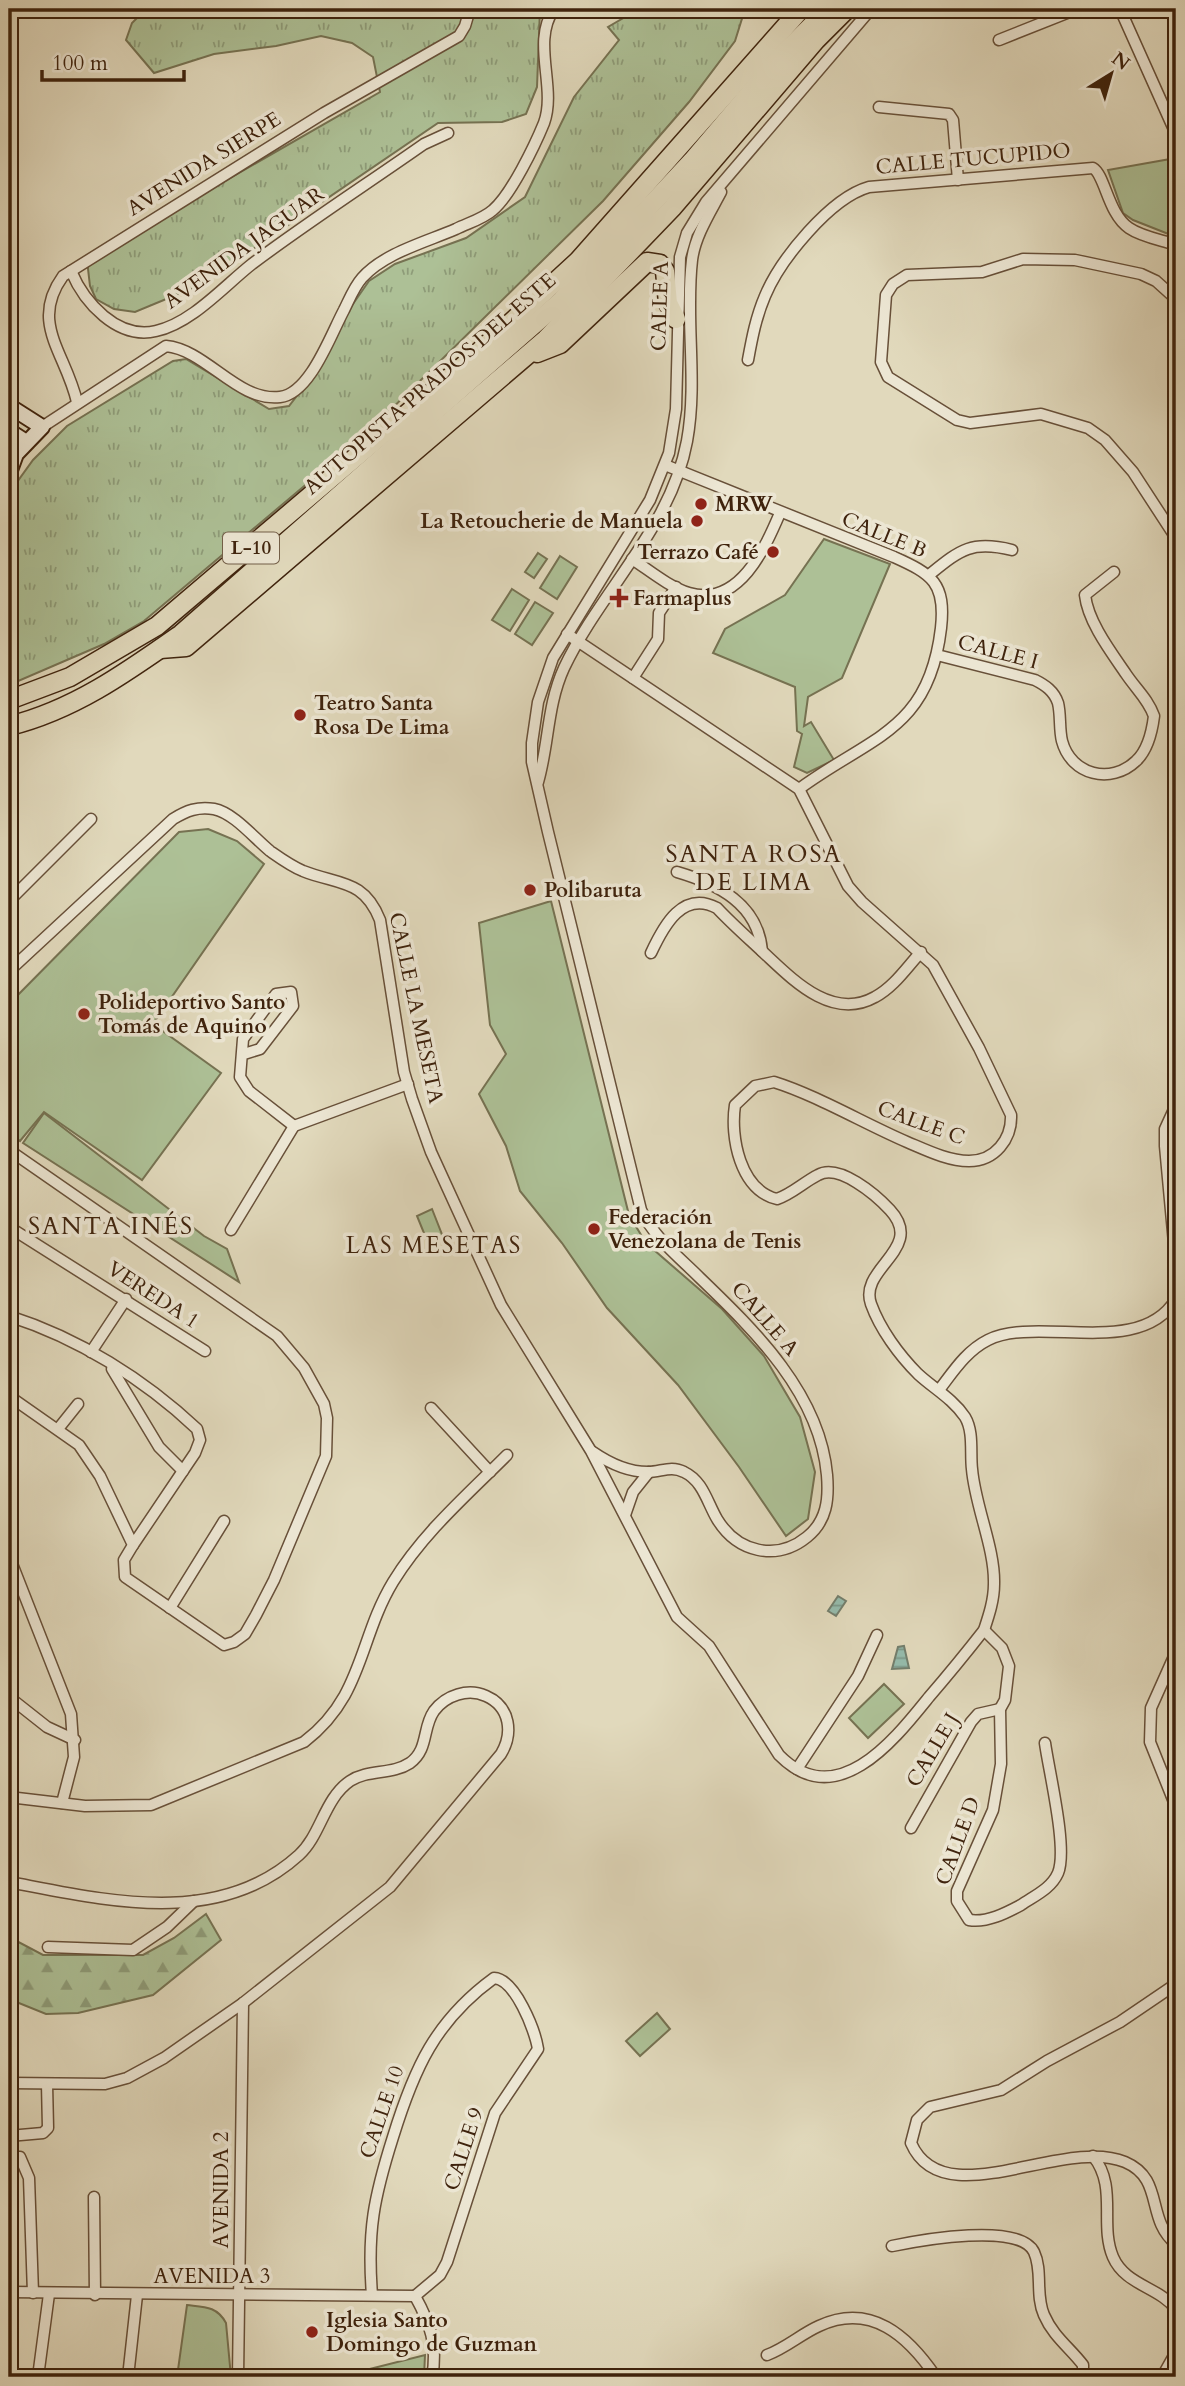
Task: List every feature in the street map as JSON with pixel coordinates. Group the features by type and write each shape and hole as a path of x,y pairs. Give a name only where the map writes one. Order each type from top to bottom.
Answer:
{"highway":[{"name":"AUTOPISTA PRADOS DEL ESTE","path":"9,726 32,720 76,701 120,678 160,649 475,368 578,261 677,152 771,39 801,9"},
{"name":"AUTOPISTA PRADOS DEL ESTE","path":"9,699 70,677 157,626 591,271 692,161 781,56 828,9"},
{"path":"530,354 673,207 816,40 847,9"},
{"path":"530,354 560,344 647,262 660,264 666,271 668,303 676,319"},
{"name":"L-10","path":"160,649 186,647 530,354"}],"street":[{"name":"AVENIDA SIERPE","path":"77,402 48,322 51,294 71,271 324,113 459,36 470,9"},
{"path":"10,463 41,427 166,346 193,354 214,369 265,397 282,397 296,391 311,374 362,279 380,263 486,216 504,198 544,123 548,95 545,32 554,9"},
{"path":"732,174 871,9"},
{"path":"999,40 1077,9"},
{"path":"1120,9 1176,134"},
{"path":"879,107 949,114 953,120 958,180"},
{"name":"AVENIDA JAGUAR","path":"71,271 80,293 101,316 135,331 155,331 183,318 253,264 424,144 448,133"},
{"name":"CALLE TUCUPIDO","path":"748,360 757,317 772,280 794,251 841,201 869,187 1093,168 1101,173 1110,205 1130,229 1176,245"},
{"name":"CALLE A","path":"591,1451 619,1465 649,1472 670,1468 688,1475 702,1489 726,1531 748,1547 762,1552 787,1550 805,1539 821,1522 828,1500 827,1469 821,1441 811,1415 792,1382 739,1317 654,1234 641,1210 532,762 534,720 547,673 566,634 650,500 665,465 676,409 676,319 680,257 687,233 706,202 732,174"},
{"name":"CALLE A","path":"538,784 553,697 565,666 664,507 680,470 690,416 692,261 706,219 732,174"},
{"path":"1176,299 1156,281 1141,274 1075,260 1023,259 982,272 907,275 893,284 886,295 881,362 888,377 957,420 970,423 1041,414 1088,428 1105,440 1133,472 1160,509 1176,538"},
{"path":"9,406 41,427"},
{"path":"9,431 26,442"},
{"name":"CALLE B","path":"665,465 894,557 929,575 937,584 942,605 937,655 926,689 899,723 799,789"},
{"path":"632,559 689,593 726,588 738,581 761,555 780,513"},
{"path":"929,575 960,551 972,546 994,545 1012,550"},
{"name":"CALLE I","path":"937,655 1046,685 1058,704 1062,741 1067,754 1088,772 1112,775 1138,760 1149,739 1153,716 1150,706 1127,676 1087,609 1085,595 1114,572"},
{"path":"632,678 657,639 659,613 676,587"},
{"name":"CALLE C","path":"566,634 799,789 848,886 862,902 921,952 948,989 1007,1103 1012,1128 1001,1147 982,1159 956,1159 875,1128 774,1082 755,1086 739,1098 734,1112 734,1134 749,1177 769,1197 784,1196 821,1173 830,1171 855,1182 889,1209 901,1230 899,1242 870,1284 870,1303 903,1356 939,1390"},
{"name":"CALLE LA MESETA","path":"9,971 173,819 191,809 216,809 225,812 282,860 362,891 374,904 384,936 408,1084 431,1152 501,1305 591,1451"},
{"path":"9,901 91,819"},
{"path":"677,872 705,880 731,895 761,934 762,951"},
{"path":"651,953 664,928 679,911 704,901 717,908 748,942 762,951 789,979 803,989 848,1004 875,997 897,979 921,952"},
{"path":"244,1054 260,1049 293,1006 291,992 276,994 268,1003 243,1039 244,1054 239,1062 240,1077 250,1091 294,1126"},
{"path":"231,1230 294,1126 408,1084"},
{"path":"1176,1105 1165,1129 1164,1146 1176,1265"},
{"path":"9,1150 277,1336 304,1368 324,1405 327,1418 326,1456 274,1580 244,1634 234,1642 224,1645 125,1577 124,1560 183,1471 200,1440 197,1429 145,1387 91,1352 48,1328 9,1316"},
{"path":"9,1241 12,1229"},
{"name":"VEREDA 1","path":"12,1229 205,1351"},
{"path":"91,1352 126,1299"},
{"path":"591,1451 677,1617 709,1646 779,1755 797,1769 819,1774 839,1773 860,1767 880,1754 984,1630 991,1608 994,1580 972,1471 970,1429 965,1417 939,1390 964,1359 990,1339 1005,1334 1082,1334 1130,1328 1159,1318 1169,1310 1176,1299"},
{"path":"110,1366 159,1447 183,1471"},
{"path":"9,1396 58,1429 90,1458 133,1545"},
{"path":"58,1429 79,1404"},
{"path":"431,1408 491,1472"},
{"path":"9,1797 123,1807 151,1805 283,1751 313,1735 345,1699 391,1585 412,1553 507,1455"},
{"path":"625,1515 633,1492 649,1472"},
{"path":"170,1608 224,1521"},
{"path":"9,1556 71,1714 75,1740 70,1779 62,1803"},
{"name":"CALLE D","path":"984,1630 1002,1648 1009,1666 1008,1687 1000,1709 1001,1764 993,1810 957,1891 957,1901 970,1920 978,1921 1006,1913 1044,1890 1058,1873 1062,1852 1045,1743"},
{"path":"797,1769 858,1676 877,1635"},
{"path":"1176,1652 1151,1708 1150,1734 1150,1742 1176,1807"},
{"path":"9,1882 116,1902 166,1904 237,1892 277,1873 302,1853 342,1787 358,1776 403,1767 420,1755 433,1712 453,1696 463,1693 486,1696 502,1708 509,1728 506,1746 406,1871 331,1937 243,2003 127,2078 96,2085 9,2083"},
{"path":"9,1697 40,1722 75,1740"},
{"name":"CALLE J","path":"911,1828 971,1722 978,1714 1000,1709"},
{"path":"48,1947 133,1950 167,1927 195,1900"},
{"name":"CALLE 10","path":"372,2295 372,2212 413,2075 453,2012 494,1978 503,1978"},
{"name":"CALLE 9","path":"415,2296 440,2275 447,2262 495,2113 538,2049 536,2036 512,1986 503,1978"},
{"path":"1176,1984 1119,2022 1047,2061 1001,2090 930,2108 917,2120 911,2134 911,2143 919,2157 933,2168 950,2175 982,2175 1065,2157 1093,2156 1124,2162 1151,2183 1159,2226 1176,2244"},
{"name":"AVENIDA 2","path":"237,2377 240,2295 240,2045 243,2003"},
{"path":"9,2136 43,2133 48,2129 47,2084"},
{"path":"1093,2156 1109,2194 1111,2249 1117,2263 1137,2283 1166,2298 1176,2309"},
{"path":"9,2157 20,2157 29,2178 33,2293"},
{"path":"94,2197 95,2295"},
{"path":"892,2246 947,2238 1010,2235 1023,2239 1033,2250 1037,2260 1040,2303 1044,2315 1056,2336 1083,2365 1083,2377"},
{"name":"AVENIDA 3","path":"9,2292 95,2295 415,2296"},
{"path":"38,2377 49,2294"},
{"path":"128,2377 137,2295"},
{"path":"415,2296 428,2320 434,2341 432,2377"},
{"path":"767,2355 781,2350 820,2325 864,2317 875,2319 902,2337 936,2377"},
{"path":"1162,2377 1176,2352"}],"green space":[{"path":"146,9 540,9 537,87 526,114 502,122 438,123 200,285 135,312 114,309 96,299 90,286 87,260 380,92 373,57 352,43 321,36 276,46 214,54 154,73 126,40 132,23"},
{"path":"639,9 745,9 735,41 689,102 603,201 366,434 144,621 104,644 9,685 9,517 15,485 33,460 67,426 173,361 186,359 269,409 289,406 313,375 339,324 369,281 395,264 466,238 525,197 574,97 619,40 608,27"},
{"path":"1176,158 1176,237 1133,220 1123,213 1108,170"},
{"path":"824,539 890,564 842,678 808,697 804,726 811,722 834,760 807,773 794,767 802,734 797,731 795,687 713,653 725,629 785,595"},
{"path":"538,553 547,559 534,578 525,572"},
{"path":"560,556 577,567 557,599 540,588"},
{"path":"512,589 529,600 510,631 492,620"},
{"path":"535,602 553,613 532,645 515,634"},
{"name":"Polideportivo Santo Tomás de Aquino","path":"208,829 237,841 264,864 153,1024 221,1073 142,1180 44,1112 20,1141 9,1132 9,1004 179,832"},
{"name":"Federación Venezolana de Tenis","path":"551,901 629,1215 646,1243 722,1309 764,1356 800,1417 815,1472 808,1519 786,1536 678,1385 607,1308 562,1243 520,1191 506,1146 479,1094 506,1054 490,1025 479,923"},
{"path":"44,1113 204,1236 227,1249 239,1282 23,1143"},
{"path":"432,1209 443,1237 428,1243 417,1216"},
{"path":"884,1684 904,1704 868,1738 849,1718"},
{"path":"206,1914 221,1940 153,1995 78,2013 46,2014 9,1999 9,1937 43,1955 143,1955 174,1938"},
{"path":"657,2013 670,2029 640,2056 626,2041"},
{"path":"187,2305 214,2310 226,2323 231,2377 177,2377"},
{"path":"425,2355 424,2377 338,2377"}],"shaded area":[{"path":"838,1596 846,1601 836,1616 828,1611"},
{"path":"904,1646 909,1668 892,1669 898,1647"}],"place":[{"name":"MRW","path":"701,504"},
{"name":"La Retoucherie de Manuela","path":"697,521"},
{"name":"Terrazo Café","path":"773,552"},
{"name":"Farmaplus","path":"619,598"},
{"name":"Teatro Santa Rosa De Lima","path":"300,715"},
{"name":"Polibaruta","path":"530,890"},
{"name":"Polideportivo Santo Tomás de Aquino","path":"84,1014"},
{"name":"Federación Venezolana de Tenis","path":"594,1229"},
{"name":"Iglesia Santo Domingo de Guzman","path":"312,2332"}],"district":[{"name":"SANTA ROSA DE LIMA","path":"754,868"},
{"name":"SANTA INÉS","path":"111,1226"},
{"name":"LAS MESETAS","path":"434,1245"}]}
